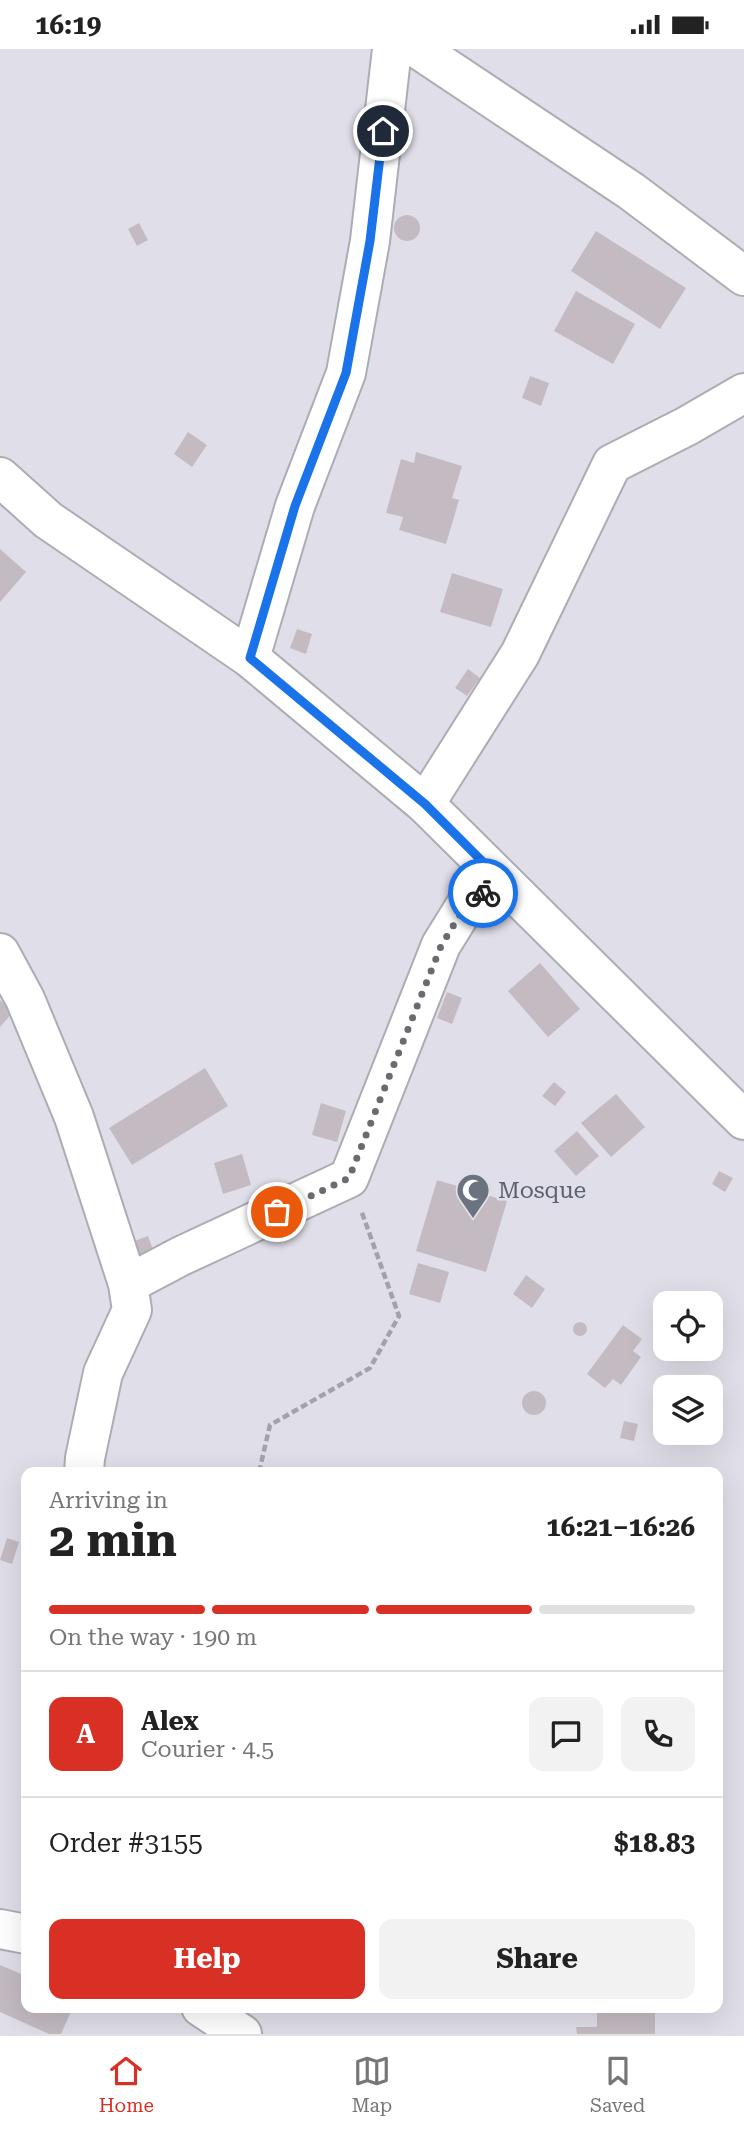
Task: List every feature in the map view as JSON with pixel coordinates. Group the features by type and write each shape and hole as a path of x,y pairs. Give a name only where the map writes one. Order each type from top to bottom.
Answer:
{"street":[{"path":"250,658 295,506 346,373 370,241 392,49"},
{"path":"418,49 631,191 744,276"},
{"path":"425,804 520,654 612,464 744,393"},
{"path":"0,477 48,520 250,658 425,804 744,1120"},
{"path":"128,1284 181,1256 349,1178 441,946 472,895 508,887"},
{"path":"0,953 25,999 74,1117 128,1284 132,1310 103,1373 84,1467"},
{"path":"0,1929 21,1933"},
{"path":"210,2013 242,2034"}],"path":[{"path":"260,1467 270,1425 370,1368 399,1316 349,1178"}],"building":[{"path":"407,215 416,219 420,228 416,237 407,241 398,237 394,228 398,219"},
{"path":"139,223 148,240 137,246 128,229"},
{"path":"596,231 686,288 660,329 571,271"},
{"path":"576,291 635,324 613,364 554,331"},
{"path":"530,376 549,383 541,406 522,398"},
{"path":"188,432 207,445 192,467 174,454"},
{"path":"416,452 462,466 452,498 459,500 446,544 399,530 403,517 386,513 401,459 414,463"},
{"path":"0,549 26,572 0,602"},
{"path":"452,573 503,589 491,627 440,612"},
{"path":"297,629 312,634 306,654 290,648"},
{"path":"468,669 480,678 467,696 455,688"},
{"path":"540,963 580,1009 548,1037 508,991"},
{"path":"447,992 462,998 452,1024 437,1018"},
{"path":"0,1000 13,1012 0,1027"},
{"path":"205,1068 228,1106 132,1165 109,1128"},
{"path":"554,1082 566,1092 555,1106 542,1096"},
{"path":"616,1094 645,1127 611,1157 581,1123"},
{"path":"321,1103 346,1111 337,1142 312,1135"},
{"path":"577,1131 599,1156 576,1176 554,1151"},
{"path":"242,1154 251,1185 223,1194 214,1163"},
{"path":"719,1171 733,1178 725,1192 712,1184"},
{"path":"437,1180 507,1201 486,1272 416,1251"},
{"path":"148,1236 154,1252 137,1258 132,1242"},
{"path":"418,1263 449,1272 440,1303 409,1294"},
{"path":"526,1275 545,1289 532,1308 513,1294"},
{"path":"577,1322 583,1322 587,1329 583,1336 577,1336 573,1332 573,1326"},
{"path":"623,1325 642,1339 633,1351 641,1357 621,1385 613,1379 605,1388 587,1374"},
{"path":"534,1391 543,1394 546,1403 543,1412 534,1415 525,1412 522,1403 525,1394"},
{"path":"624,1421 638,1424 634,1441 620,1438"},
{"path":"7,1538 19,1542 12,1564 0,1560"},
{"path":"0,1965 21,1974 21,2013 70,2013 61,2034 49,2034 0,2012"},
{"path":"597,2013 655,2013 655,2034 577,2034 576,2027 597,2027"}],"way so far":[{"path":"277,1212 349,1178 441,946 472,895 483,893"}],"place":[{"name":"Mosque","path":"473,1220"}],"route":[{"path":"383,131 370,241 346,373 295,506 250,658 425,804 508,887 483,893"}]}
